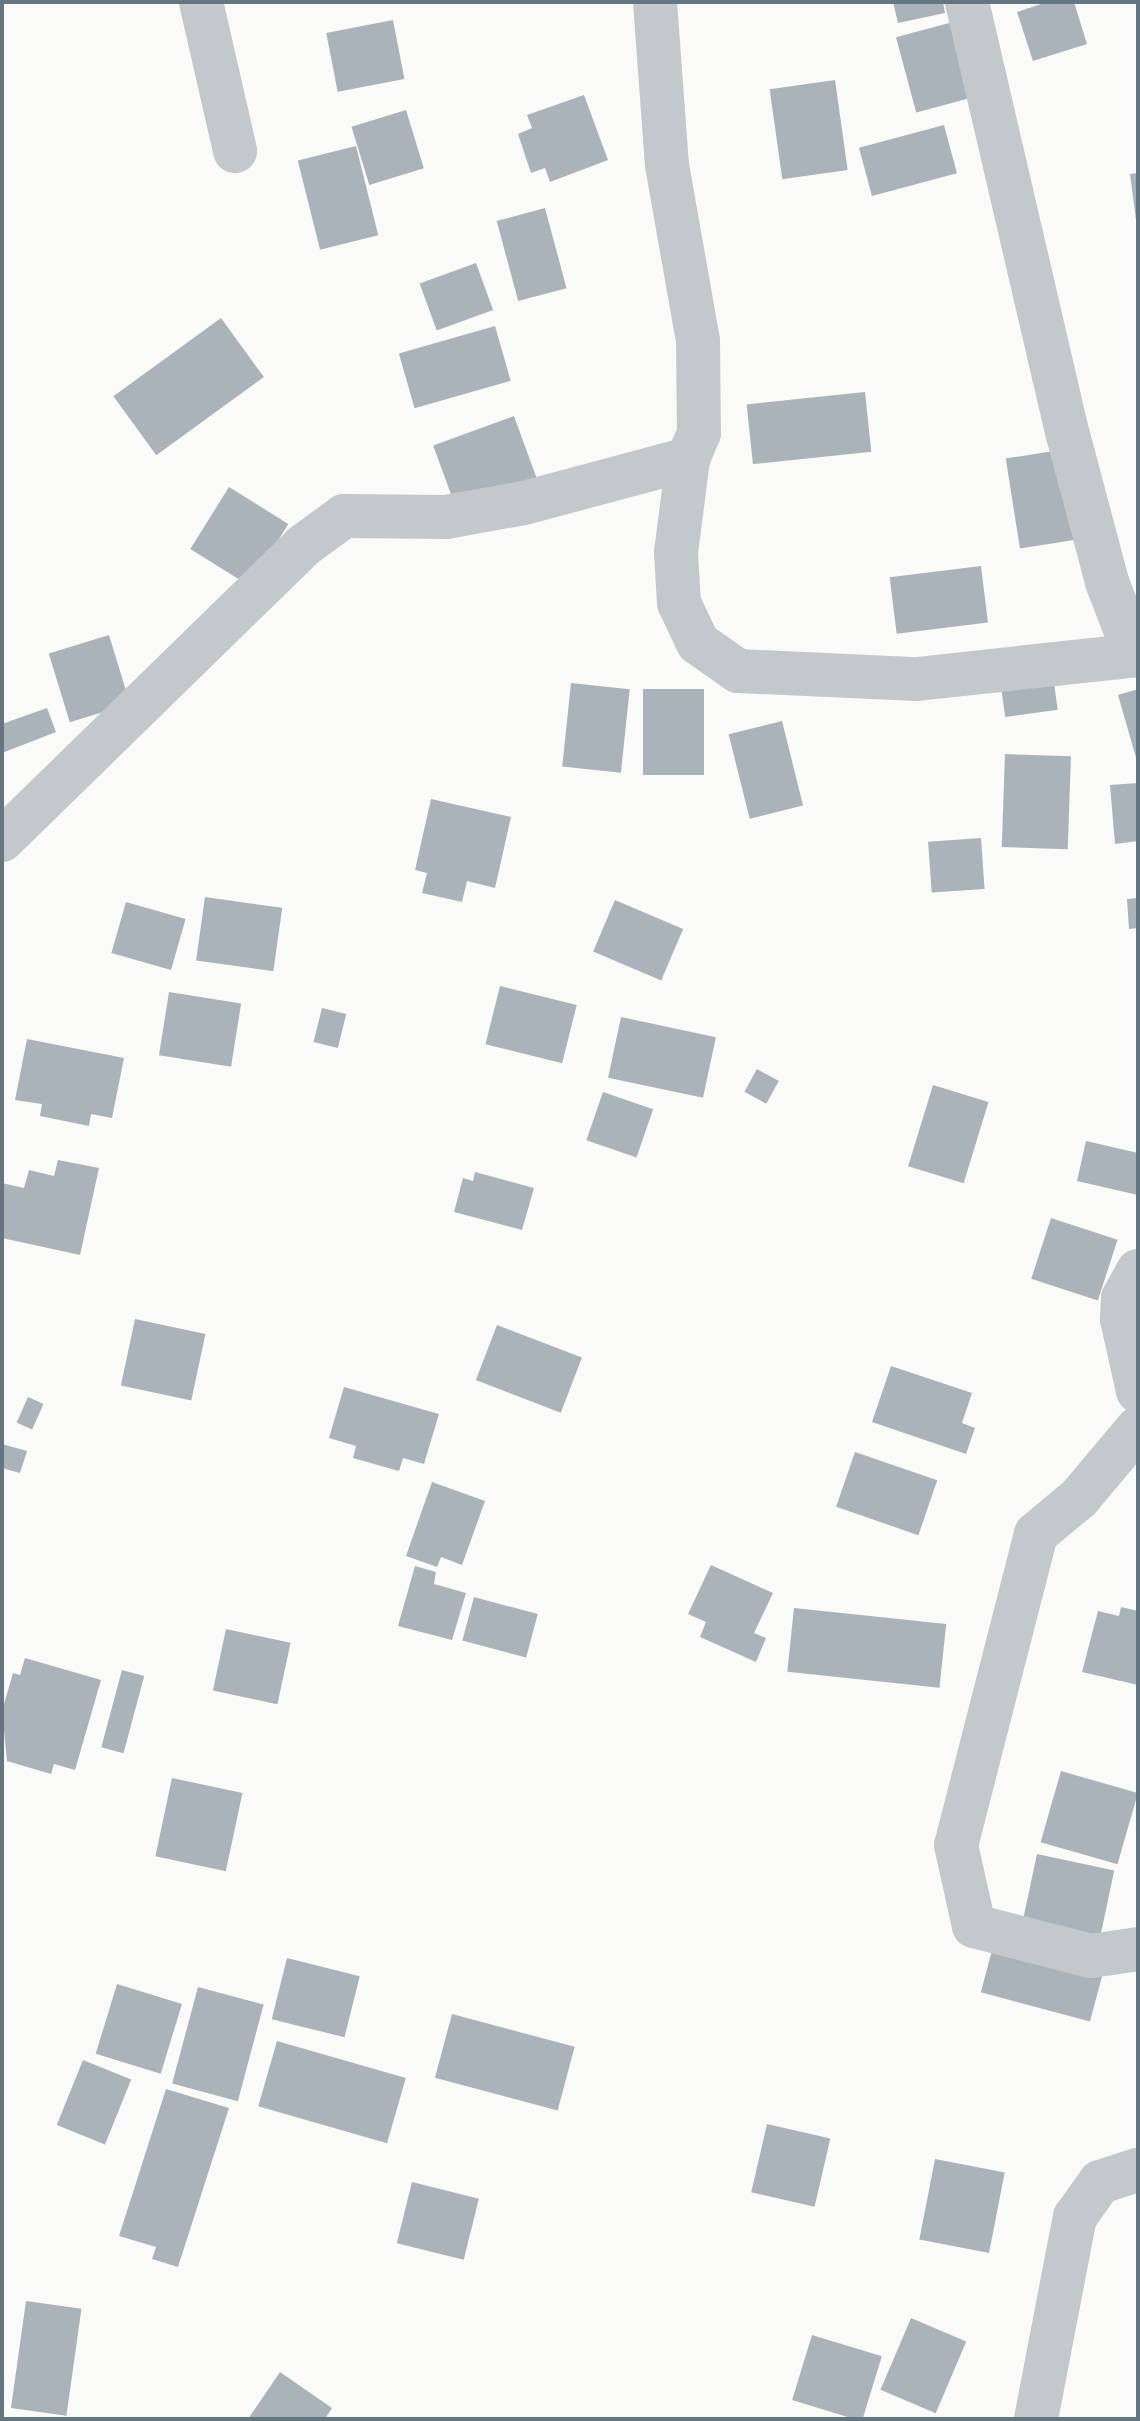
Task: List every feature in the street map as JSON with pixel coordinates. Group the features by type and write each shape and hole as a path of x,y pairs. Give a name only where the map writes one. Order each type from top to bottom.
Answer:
{"street":[{"path":"201,2 235,151"},
{"path":"655,2 667,165 698,341 699,433 688,459 676,553 679,603 698,643 738,671 917,679 1136,655 1107,582 1068,435 967,2"},
{"path":"2,840 303,546 344,516 461,514 688,459"},
{"path":"1138,1271 1123,1298 1122,1319 1138,1391"},
{"path":"1138,1428 1079,1498 1036,1534 956,1845 974,1926 1091,1956 1138,1949"},
{"path":"1036,2419 1075,2217 1100,2182 1138,2170"}],"building":[{"path":"893,2 943,2 945,13 898,23"},
{"path":"1047,2 1074,2 1087,44 1033,61 1017,12"},
{"path":"393,20 404,79 338,92 326,33"},
{"path":"953,22 973,97 916,113 896,37"},
{"path":"835,80 848,170 782,179 770,89"},
{"path":"584,95 608,160 550,182 545,168 531,173 518,134 532,128 527,115"},
{"path":"406,110 424,168 369,185 351,127"},
{"path":"944,125 957,173 872,196 859,148"},
{"path":"356,146 378,235 320,250 298,161"},
{"path":"1138,173 1138,220 1136,220 1130,174"},
{"path":"545,208 566,288 518,301 497,221"},
{"path":"476,263 493,310 437,331 420,284"},
{"path":"221,318 264,377 156,455 113,396"},
{"path":"495,326 511,381 415,408 399,354"},
{"path":"865,392 871,452 753,464 747,404"},
{"path":"514,416 537,478 456,507 433,445"},
{"path":"1066,449 1080,539 1020,548 1006,459"},
{"path":"229,487 288,524 250,586 190,549"},
{"path":"981,566 988,623 897,634 890,577"},
{"path":"109,635 130,704 70,722 49,653"},
{"path":"1053,676 1058,710 1005,717 1001,683"},
{"path":"571,683 630,689 621,773 562,767"},
{"path":"643,689 704,689 704,775 643,775"},
{"path":"1138,689 1138,761 1137,761 1118,695"},
{"path":"47,708 56,732 2,753 2,724"},
{"path":"782,721 803,805 750,819 729,734"},
{"path":"1005,754 1071,756 1068,849 1002,847"},
{"path":"1138,783 1138,841 1115,844 1110,785"},
{"path":"431,799 511,817 495,888 467,881 462,902 422,893 427,873 415,870"},
{"path":"981,838 985,889 932,893 928,842"},
{"path":"205,897 282,908 273,971 196,960"},
{"path":"1138,898 1138,928 1129,929 1127,899"},
{"path":"615,900 683,929 661,980 593,952"},
{"path":"126,902 186,919 171,970 111,953"},
{"path":"500,986 577,1005 562,1063 485,1044"},
{"path":"169,992 241,1003 231,1067 159,1055"},
{"path":"322,1008 346,1014 338,1048 314,1042"},
{"path":"621,1017 716,1037 703,1098 608,1078"},
{"path":"27,1039 124,1058 112,1118 91,1114 89,1126 40,1116 42,1104 15,1100"},
{"path":"757,1069 779,1081 766,1104 744,1092"},
{"path":"933,1085 988,1102 964,1183 908,1166"},
{"path":"603,1092 653,1109 637,1157 586,1140"},
{"path":"1086,1141 1138,1153 1138,1195 1077,1181"},
{"path":"58,1160 99,1168 80,1255 2,1238 2,1183 24,1188 29,1170 54,1176"},
{"path":"475,1172 534,1188 522,1230 454,1212 463,1178 473,1181"},
{"path":"1051,1218 1118,1240 1098,1300 1031,1279"},
{"path":"135,1319 205,1334 191,1400 121,1386"},
{"path":"497,1325 582,1358 561,1413 476,1380"},
{"path":"891,1366 972,1393 962,1423 975,1428 966,1454 872,1422"},
{"path":"344,1387 439,1414 424,1464 403,1458 399,1471 353,1458 356,1446 329,1438"},
{"path":"28,1397 44,1404 32,1429 17,1423"},
{"path":"2,1444 27,1451 20,1473 2,1468"},
{"path":"855,1452 937,1480 918,1535 836,1507"},
{"path":"432,1482 485,1501 462,1565 441,1557 437,1567 406,1556"},
{"path":"711,1565 773,1593 754,1633 766,1638 756,1662 700,1637 706,1622 688,1614"},
{"path":"415,1566 436,1572 434,1584 466,1593 452,1640 398,1626"},
{"path":"474,1597 538,1614 526,1658 462,1640"},
{"path":"1121,1607 1138,1611 1138,1685 1082,1672 1098,1611 1119,1616"},
{"path":"794,1608 946,1624 939,1688 787,1672"},
{"path":"226,1629 291,1643 277,1704 213,1691"},
{"path":"25,1658 101,1680 75,1770 54,1764 51,1774 7,1761 2,1711 13,1673 20,1675"},
{"path":"122,1670 144,1676 124,1753 101,1747"},
{"path":"1061,1771 1138,1793 1118,1864 1041,1842"},
{"path":"172,1778 242,1793 226,1871 155,1856"},
{"path":"1037,1854 1114,1870 1097,1951 1020,1934"},
{"path":"994,1943 1103,1972 1090,2022 981,1992"},
{"path":"287,1958 360,1976 345,2037 272,2019"},
{"path":"117,1984 182,2004 161,2074 96,2054"},
{"path":"198,1987 264,2005 238,2101 172,2084"},
{"path":"452,2014 575,2047 558,2111 435,2078"},
{"path":"277,2041 406,2078 387,2143 258,2106"},
{"path":"83,2060 131,2079 105,2144 57,2125"},
{"path":"166,2089 229,2108 178,2267 152,2259 156,2247 119,2236"},
{"path":"767,2124 830,2139 815,2207 751,2192"},
{"path":"935,2159 1005,2173 989,2253 919,2239"},
{"path":"412,2182 479,2199 464,2260 397,2243"},
{"path":"26,2301 81,2309 66,2416 11,2408"},
{"path":"911,2318 966,2341 936,2413 881,2390"},
{"path":"812,2335 882,2356 863,2419 792,2400"},
{"path":"280,2372 332,2408 325,2419 248,2419"}]}
